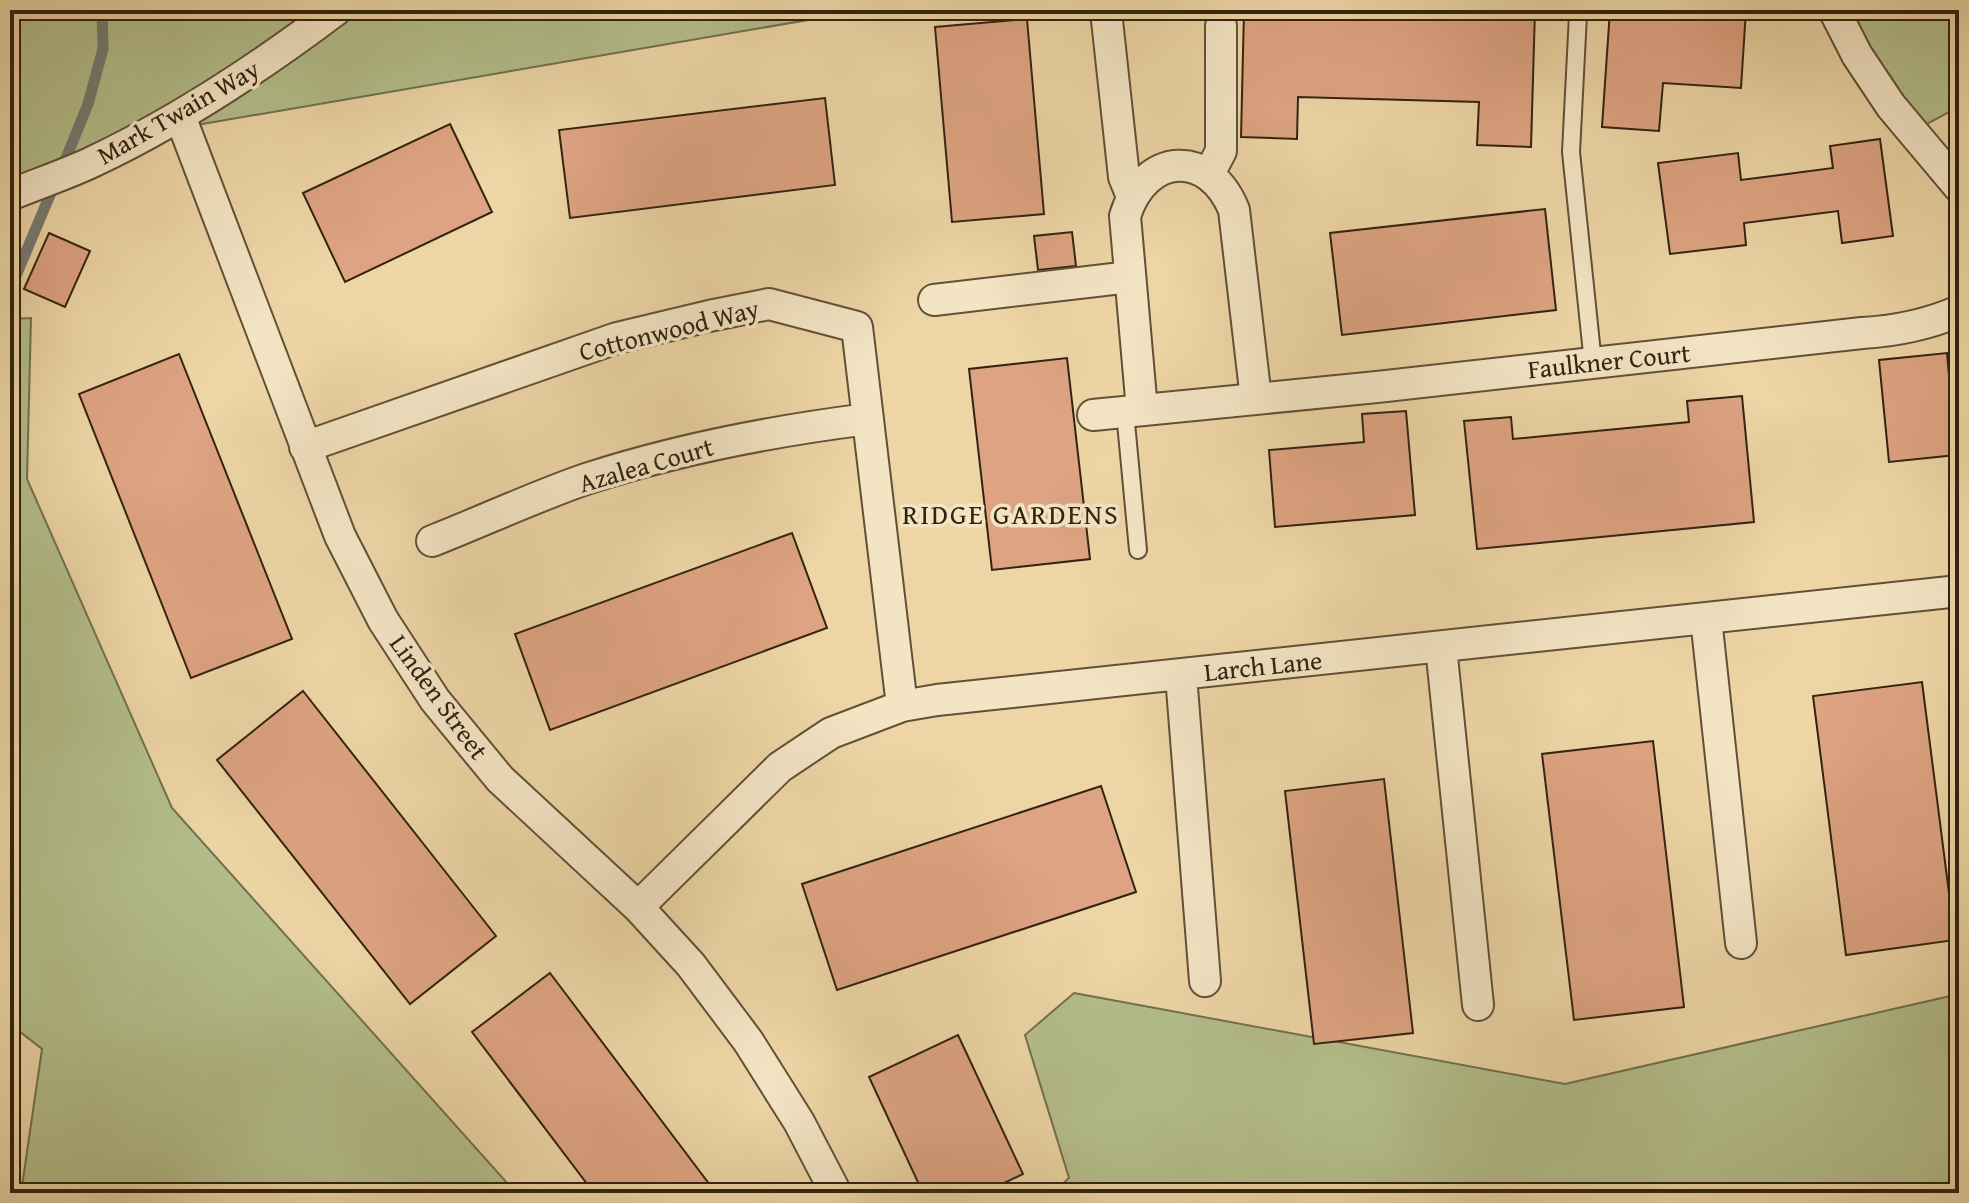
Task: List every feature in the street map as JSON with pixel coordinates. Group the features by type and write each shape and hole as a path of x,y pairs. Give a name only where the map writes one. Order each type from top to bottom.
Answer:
{"street":[{"name":"Mark Twain Way","path":"10,195 90,163 180,116 272,58 336,10"},
{"path":"1834,10 1857,55 1891,106 1959,187"},
{"path":"1106,11 1124,177 1131,194"},
{"path":"1209,174 1221,151 1221,26"},
{"name":"Linden Street","path":"180,116 340,536 383,620 435,700 500,779 638,907 691,965 748,1041 799,1122 836,1193"},
{"path":"1134,411 1125,216 1131,194 1146,178 1166,167 1189,166 1209,174 1226,190 1234,210 1256,399"},
{"path":"934,300 1130,277"},
{"name":"Cottonwood Way","path":"305,447 617,338 769,304 857,327 902,706"},
{"name":"Faulkner Court","path":"1093,415 1893,331 1930,323 1959,311"},
{"name":"Azalea Court","path":"432,541 585,480 698,448 790,429 868,419"},
{"name":"Larch Lane","path":"638,907 780,767 831,733 902,706 1959,591"},
{"path":"1706,618 1741,943"},
{"path":"1441,647 1478,1005"},
{"path":"1181,675 1205,981"}],"lane":[{"path":"1578,15 1571,152 1593,363"},
{"path":"1134,411 1138,550"}],"green space":[{"path":"10,10 866,10 185,127 10,202"},
{"path":"1836,10 1959,10 1959,107 1906,135"},
{"path":"31,318 27,479 172,808 516,1193 21,1193 42,1049 10,1024 10,319"},
{"path":"1074,993 1565,1084 1959,994 1959,1193 1052,1193 1069,1178 1025,1035"}],"building":[{"path":"1244,10 1535,10 1531,147 1477,145 1479,102 1298,97 1297,139 1241,137"},
{"path":"1610,10 1746,10 1741,88 1663,83 1659,131 1602,127"},
{"path":"1027,19 1044,214 952,222 935,27"},
{"path":"825,98 835,185 570,218 559,130"},
{"path":"450,124 492,212 345,282 303,193"},
{"path":"1880,139 1893,236 1842,243 1838,211 1744,223 1746,245 1670,254 1658,163 1738,153 1741,180 1833,168 1830,146"},
{"path":"1545,209 1556,310 1342,335 1330,233"},
{"path":"1072,232 1076,266 1038,270 1034,236"},
{"path":"49,233 90,251 65,307 24,289"},
{"path":"1947,353 1956,455 1889,462 1879,360"},
{"path":"179,354 292,639 191,678 79,394"},
{"path":"1067,358 1090,559 992,570 969,369"},
{"path":"1742,396 1754,522 1477,549 1464,421 1511,417 1513,439 1689,422 1687,401"},
{"path":"1406,411 1415,515 1275,527 1269,450 1364,442 1362,414"},
{"path":"792,533 827,628 550,730 515,634"},
{"path":"1922,682 1955,940 1846,955 1813,696"},
{"path":"303,691 496,936 410,1004 217,760"},
{"path":"1653,741 1684,1007 1574,1020 1542,754"},
{"path":"1384,779 1413,1033 1314,1044 1285,791"},
{"path":"1101,786 1136,892 837,990 802,884"},
{"path":"550,973 716,1193 594,1193 472,1032"},
{"path":"958,1035 1023,1174 983,1193 923,1193 869,1077"}],"waterway":[{"path":"62,168 88,104 103,49 102,10"},
{"path":"10,290 55,183"}],"district":[{"name":"RIDGE GARDENS","path":"1011,514"}]}
